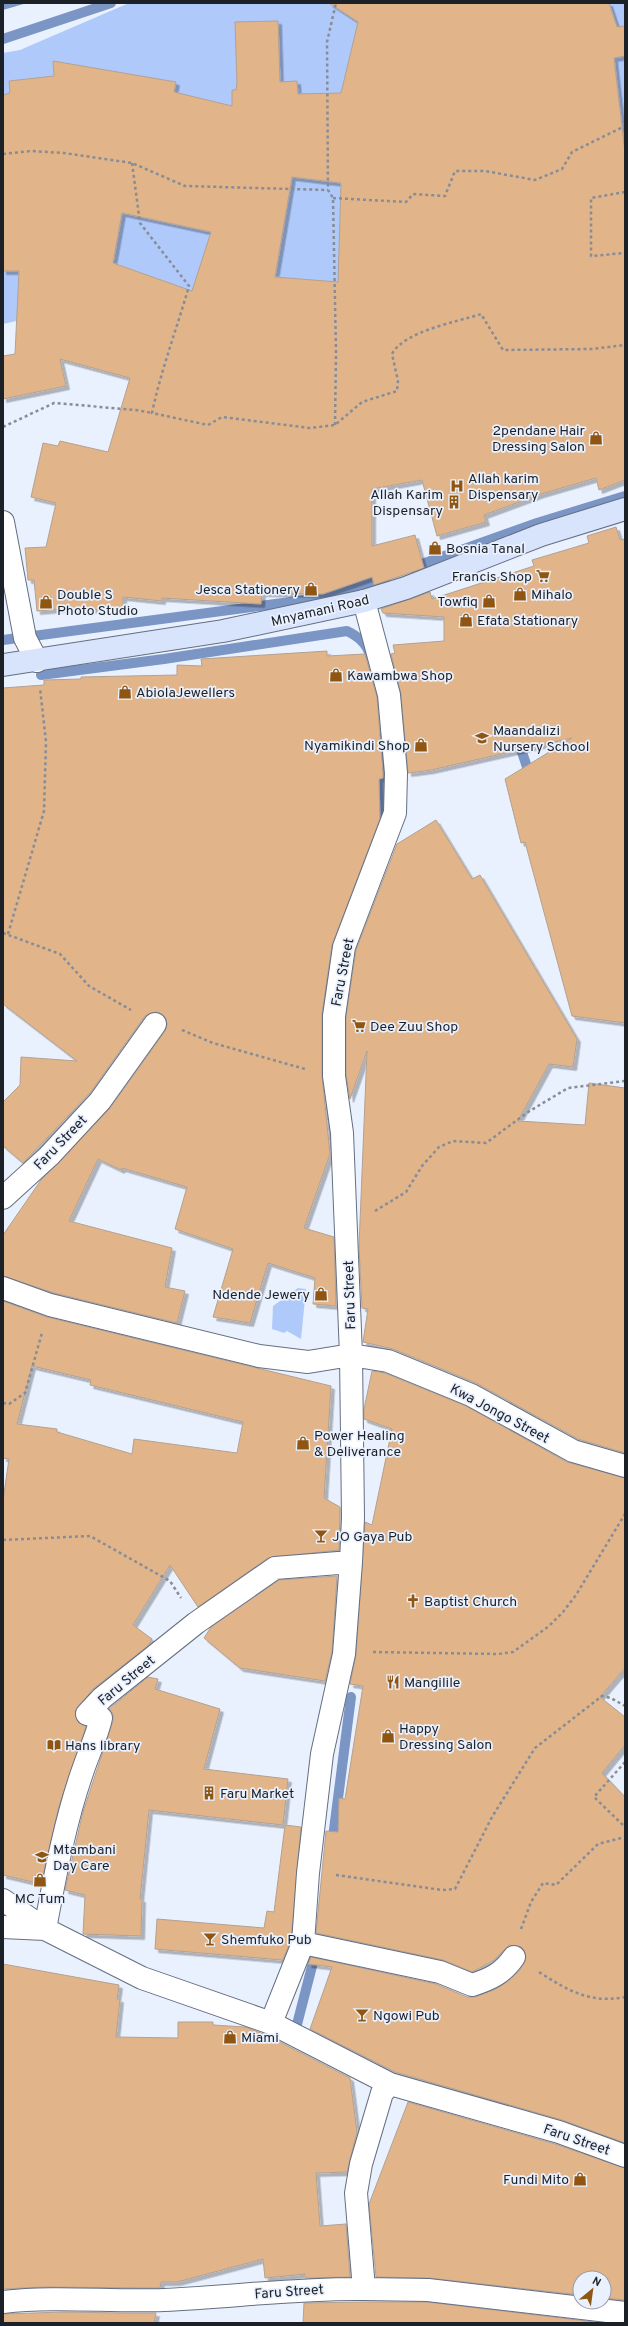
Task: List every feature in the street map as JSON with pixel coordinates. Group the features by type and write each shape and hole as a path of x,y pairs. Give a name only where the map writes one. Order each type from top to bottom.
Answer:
{"street":[{"name":"Mnyamani Road","path":"3,665 37,661 223,631 364,601 406,588 541,535 625,509"},
{"path":"3,522 25,638 37,661"},
{"name":"Faru Street","path":"271,2023 303,1943 308,1873 322,1754 344,1654 351,1562 353,1518 351,1355 342,1133 334,1076 334,1016 344,947 396,814 396,773 389,695 364,601"},
{"name":"Faru Street","path":"3,1198 49,1156 100,1101 155,1024"},
{"path":"3,1288 50,1305 259,1356 308,1362 351,1355"},
{"name":"Kwa Jongo Street","path":"351,1355 388,1361 464,1392 573,1452 625,1466"},
{"name":"Faru Street","path":"44,1928 67,1828 83,1769 95,1741 101,1718 87,1714 102,1698 196,1623 275,1568 351,1562"},
{"name":"Faru Street","path":"3,1900 44,1928 142,1978 271,2023 390,2084 559,2132 625,2156"},
{"name":"Faru Street","path":"3,1927 44,1928"},
{"path":"303,1943 440,1972 472,1985 496,1976 506,1969 514,1957"},
{"path":"364,2289 356,2193 360,2164 382,2093 390,2084"},
{"name":"Faru Street","path":"3,2302 40,2298 163,2300 313,2289 428,2290 625,2313"}],"path":[{"path":"335,425 336,360 333,198 328,190 327,42 336,3"},
{"path":"333,198 406,202 413,194 445,196 455,170 485,171 535,180 562,169 572,152 625,126"},
{"path":"3,154 31,151 64,153 132,162 185,186 328,190"},
{"path":"132,162 140,223 189,286 174,340 164,364 152,413"},
{"path":"625,192 591,198 591,256 625,253"},
{"path":"3,427 54,402 136,410 208,425 222,417 310,428 335,425 362,402 397,391 398,381 392,354 398,344 423,332 482,314 503,350 592,349 625,345"},
{"path":"8,934 44,811 46,742 37,661"},
{"path":"346,1219 372,1212 406,1192 422,1166 439,1147 453,1141 486,1144 528,1112 568,1088 625,1081"},
{"path":"3,1403 9,1404 25,1393 50,1305"},
{"path":"344,1654 358,1652 498,1654 513,1652 549,1626 563,1612 576,1595 625,1514"},
{"path":"3,1540 90,1536 170,1581 196,1623"},
{"path":"308,1873 356,1877 442,1890 455,1889 492,1817 535,1748 602,1696 612,1698 625,1706"},
{"path":"625,1762 594,1797 625,1827"},
{"path":"625,1837 598,1844 556,1884 543,1883 524,1918 514,1957 572,1993 608,2001 625,1997"}],"shaded area":[{"path":"3,3 27,3 3,10"},
{"path":"129,3 625,3 625,299 127,296 3,324 3,53 20,50"},
{"path":"298,1288 306,1289 301,1339 287,1331 284,1333 272,1329 273,1306"}],"building":[{"path":"329,3 609,3 617,27 625,26 625,56 614,58 625,153 625,480 599,490 596,478 541,494 484,515 486,522 437,536 422,480 372,489 372,546 415,535 424,568 374,585 372,577 323,594 262,593 261,604 162,598 162,601 123,597 123,609 70,610 70,608 37,611 34,580 28,580 25,548 46,547 56,503 31,497 43,443 58,446 60,441 108,452 130,378 60,359 66,386 3,399 3,356 15,354 19,271 3,271 3,95 10,93 9,81 54,76 53,61 176,82 174,92 232,106 232,90 236,90 237,83 235,22 278,21 280,82 297,81 298,94 341,93 358,22","holes":["292,177 341,183 338,282 275,277","122,213 211,232 192,291 113,263"]},
{"path":"616,527 620,540 625,539 625,1023 572,1016 525,842 521,843 505,779 572,738 431,770 408,773 401,694 391,654 395,653 393,645 444,641 444,617 383,613 381,609 430,592 432,599 534,566 532,560 589,543 587,536"},
{"path":"327,651 327,656 365,654 377,697 383,773 383,778 379,779 380,819 332,945 322,1014 322,1076 330,1154 304,1228 334,1237 336,1306 313,1304 315,1278 268,1263 250,1323 213,1317 233,1249 175,1229 187,1187 122,1168 121,1170 98,1159 69,1221 172,1248 165,1287 185,1291 177,1323 54,1293 3,1276 3,1235 41,1180 110,1108 165,1031 167,1025 166,1018 162,1014 156,1012 145,1016 90,1093 23,1163 3,1146 3,1102 20,1085 21,1057 77,1061 3,1004 3,688 44,685 44,680 81,679 81,677 177,675 177,665 202,666 201,659"},
{"path":"436,820 472,879 480,875 577,1039 573,1067 549,1064 518,1121 585,1125 589,1083 625,1088 625,1453 578,1439 476,1383 393,1349 363,1342 368,1309 362,1308 359,1246 367,1051 350,1099 346,1075 346,1017 356,950 397,844"},
{"path":"3,1301 47,1317 331,1386 324,1498 340,1507 339,1550 268,1558 198,1607 170,1565 133,1625 152,1639 148,1646 93,1689 75,1711 78,1722 86,1727 59,1806 41,1884 3,1875 3,1500 9,1459 3,1458","holes":["32,1366 91,1380 90,1385 243,1422 237,1453 134,1439 132,1454 57,1432 57,1429 17,1424"]},
{"path":"372,1371 385,1373 466,1406 567,1462 625,1478 625,1668 600,1697 625,1717 625,1745 602,1773 625,1797 625,2143 562,2120 395,2072 310,2029 332,1967 308,1964 311,1957 436,1984 467,1997 475,1997 496,1989 520,1970 526,1958 525,1952 521,1947 509,1945 493,1961 472,1972 443,1960 316,1933 326,1831 338,1832 339,1798 345,1799 363,1686 350,1684 356,1655 365,1522 372,1525 392,1429 364,1419 364,1409"},
{"path":"337,1576 332,1652 325,1681 240,1668 204,1638 211,1627 279,1580"},
{"path":"148,1677 158,1679 155,1689 220,1709 204,1769 288,1779 283,1825 149,1810 140,1899 142,1899 141,1936 83,1934 85,1895 65,1890 83,1812 113,1721 113,1714 109,1709"},
{"path":"285,1825 301,1827 291,1940 282,1962 282,1960 155,1949 157,1919 264,1928 267,1911 274,1912"},
{"path":"3,1964 119,1985 117,1999 120,1999 116,2037 178,2038 178,2022 213,2022 213,2025 245,2027 266,2035 350,2078 357,2132 347,2172 316,2173 320,2226 346,2224 350,2277 305,2278 305,2274 265,2278 263,2259 177,2282 161,2282 160,2288 43,2287 3,2289"},
{"path":"408,2102 555,2144 625,2168 625,2300 612,2299 612,2270 572,2270 572,2294 429,2278 376,2277 369,2204"},
{"path":"427,2302 603,2323 303,2323 304,2303"},
{"path":"63,2312 156,2313 154,2323 3,2323 3,2314"}],"waterway":[{"path":"3,39 111,3"},
{"path":"411,568 537,523 625,496"},
{"path":"3,640 328,597 386,577"},
{"path":"41,675 164,659 347,631 361,640 366,646 370,655"},
{"path":"366,851 383,818 381,807 384,777 383,737"},
{"path":"517,737 530,776 533,775"},
{"path":"324,1020 325,982"},
{"path":"332,1845 351,1697"},
{"path":"294,2036 318,1943"}],"place":[{"name":"2pendane Hair Dressing Salon","path":"596,438"},
{"name":"Allah karim Dispensary","path":"457,486"},
{"name":"Allah Karim Dispensary","path":"454,502"},
{"name":"Bosnia Tanal","path":"435,548"},
{"name":"Francis Shop","path":"543,576"},
{"name":"Jesca Stationery","path":"311,589"},
{"name":"Mihalo","path":"520,594"},
{"name":"Towfiq","path":"489,601"},
{"name":"Double S Photo Studio","path":"46,602"},
{"name":"Efata Stationary","path":"466,620"},
{"name":"Kawambwa Shop","path":"336,675"},
{"name":"AbiolaJewellers","path":"125,692"},
{"name":"Maandalizi Nursery School","path":"482,738"},
{"name":"Nyamikindi Shop","path":"421,745"},
{"name":"Dee Zuu Shop","path":"359,1026"},
{"name":"Ndende Jewery","path":"321,1294"},
{"name":"Power Healing & Deliverance","path":"303,1443"},
{"name":"JO Gaya Pub","path":"321,1536"},
{"name":"Baptist Church","path":"413,1601"},
{"name":"Mangilile","path":"393,1682"},
{"name":"Happy Dressing Salon","path":"388,1736"},
{"name":"Hans library","path":"54,1745"},
{"name":"Faru Market","path":"209,1793"},
{"name":"Mtambani Day Care","path":"42,1857"},
{"name":"MC Tum","path":"40,1880"},
{"name":"Shemfuko Pub","path":"210,1939"},
{"name":"Ngowi Pub","path":"362,2015"},
{"name":"Miami","path":"230,2037"},
{"name":"Fundi Mito","path":"580,2179"}]}
